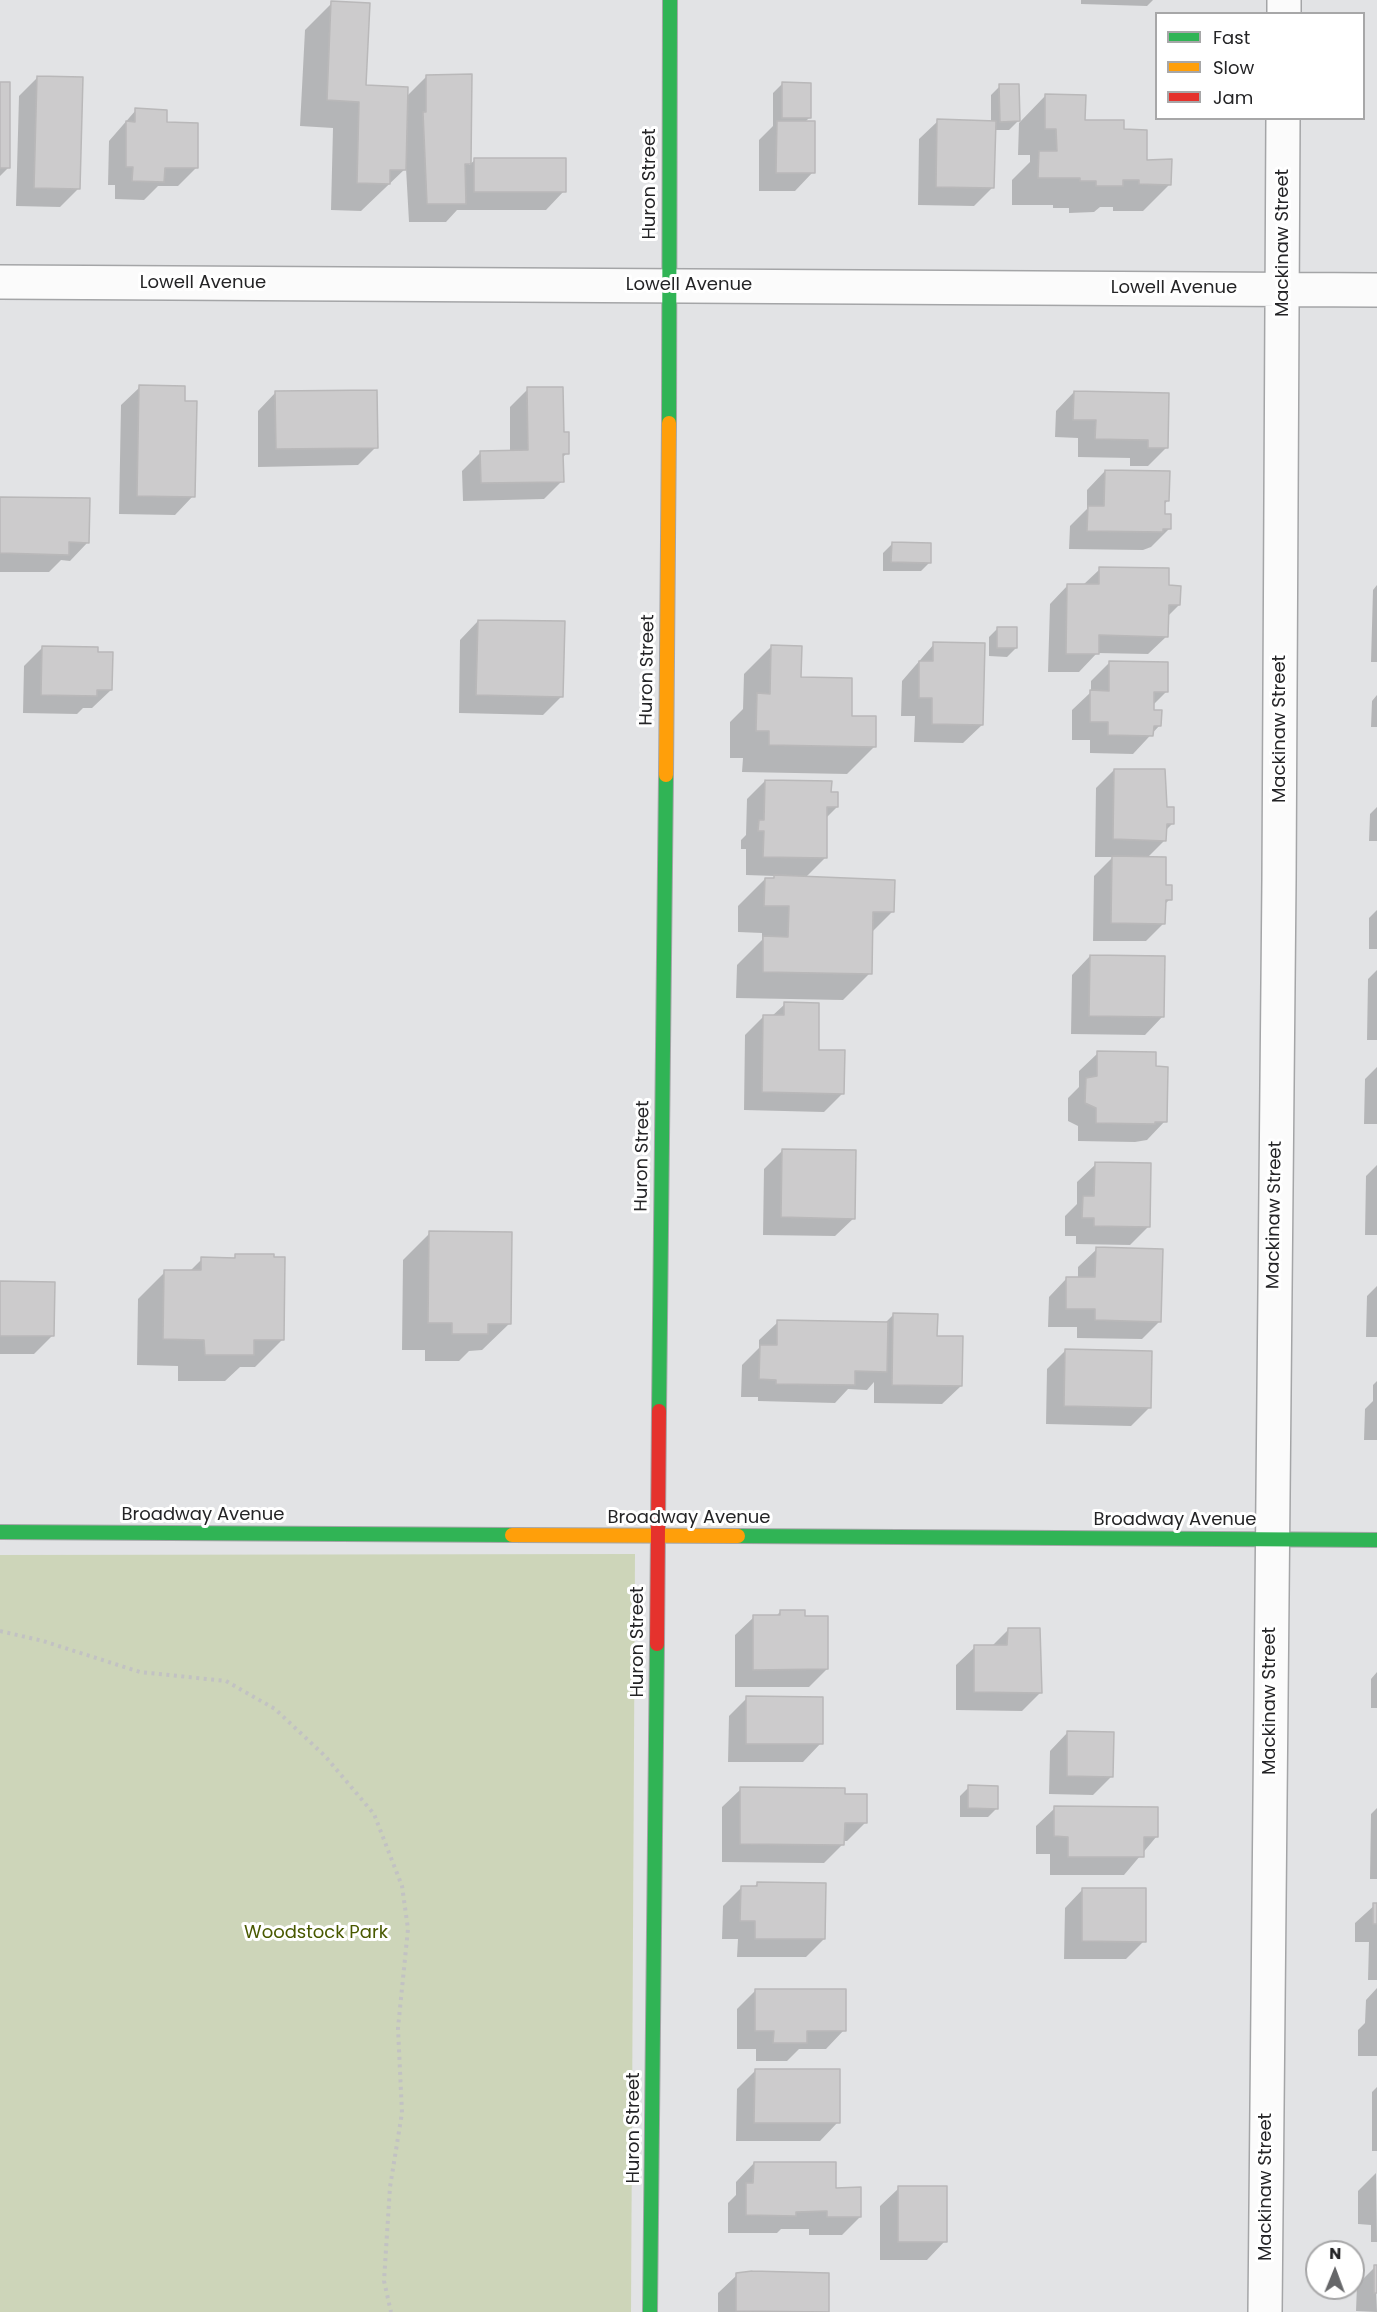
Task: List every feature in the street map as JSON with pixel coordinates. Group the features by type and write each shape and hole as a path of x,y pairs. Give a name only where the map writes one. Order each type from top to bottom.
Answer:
{"street":[{"name":"Huron Street","path":"650,2312 670,0"},
{"name":"Mackinaw Street","path":"1265,2312 1279,881 1283,120"},
{"name":"Lowell Avenue","path":"0,282 1377,290"},
{"name":"Broadway Avenue","path":"0,1532 1377,1540"}],"path":[{"path":"0,1631 43,1641 140,1672 226,1681 275,1709 325,1756 374,1814 402,1886 408,1929 398,2028 402,2113 390,2187 384,2281 391,2312"}],"green space":[{"name":"Woodstock Park","path":"635,1554 631,2312 0,2312 0,1555"}],"building":[{"path":"331,1 370,3 366,85 408,87 406,170 390,170 390,184 357,183 359,102 327,100"},
{"path":"472,74 471,164 465,164 466,204 427,204 423,112 426,112 426,75"},
{"path":"37,76 83,77 80,189 34,188"},
{"path":"0,82 10,82 10,168 0,168"},
{"path":"782,82 811,83 811,118 782,118"},
{"path":"999,84 1019,84 1020,121 1000,122"},
{"path":"1045,94 1086,95 1085,120 1124,120 1124,129 1147,130 1147,160 1172,159 1171,185 1139,184 1139,180 1123,180 1123,186 1096,186 1096,181 1080,181 1080,178 1038,178 1039,151 1057,151 1056,129 1045,129"},
{"path":"135,108 167,110 167,122 198,123 198,168 165,168 164,182 132,181 133,167 126,167 126,121 135,122"},
{"path":"937,119 996,121 994,188 936,187"},
{"path":"777,121 815,121 815,173 776,173"},
{"path":"474,158 566,158 566,192 474,192"},
{"path":"139,385 185,386 185,401 197,401 195,497 137,496"},
{"path":"527,387 563,387 564,432 569,432 569,454 563,454 564,482 481,483 480,451 528,450"},
{"path":"377,390 378,448 276,449 275,391"},
{"path":"1074,391 1169,393 1168,448 1148,448 1148,440 1095,439 1096,420 1073,420"},
{"path":"1105,470 1170,471 1169,501 1165,501 1165,514 1171,514 1171,529 1163,529 1163,532 1087,531 1088,506 1104,506"},
{"path":"0,497 90,498 89,543 69,542 69,555 0,553"},
{"path":"892,542 931,543 931,563 891,562"},
{"path":"1099,567 1169,568 1169,585 1181,586 1180,605 1169,605 1168,637 1099,635 1099,654 1066,654 1067,584 1099,584"},
{"path":"478,620 565,621 563,697 476,695"},
{"path":"997,627 1017,627 1017,648 997,648"},
{"path":"933,642 985,643 983,725 932,724 932,698 919,698 919,661 933,661"},
{"path":"771,645 802,646 801,677 852,678 852,716 876,716 876,747 769,745 769,731 756,731 757,693 770,694"},
{"path":"42,646 98,647 98,652 113,652 112,690 97,690 97,696 41,695"},
{"path":"1109,661 1168,662 1168,692 1154,692 1154,710 1162,710 1161,726 1154,726 1153,736 1108,735 1108,722 1090,722 1090,690 1109,691"},
{"path":"1114,769 1165,769 1167,807 1174,807 1174,824 1167,824 1166,841 1113,839"},
{"path":"765,780 832,781 831,792 838,792 838,807 827,807 827,858 763,857 764,831 758,831 759,820 764,820"},
{"path":"1112,856 1166,857 1166,885 1172,885 1172,900 1166,900 1165,924 1111,923"},
{"path":"774,875 895,880 894,912 873,912 872,974 763,972 763,936 788,937 789,906 764,906 765,878 774,878"},
{"path":"1090,955 1165,956 1164,1017 1089,1016"},
{"path":"784,1002 819,1003 819,1050 845,1050 844,1094 762,1092 763,1015 784,1015"},
{"path":"1097,1051 1156,1052 1156,1066 1168,1067 1167,1122 1155,1122 1155,1124 1096,1123 1096,1108 1085,1103 1086,1078 1097,1076"},
{"path":"782,1149 856,1150 855,1219 781,1217"},
{"path":"1095,1162 1151,1163 1150,1227 1094,1226 1094,1218 1082,1218 1083,1196 1094,1196"},
{"path":"429,1231 512,1232 511,1324 488,1324 488,1334 452,1334 452,1323 428,1323"},
{"path":"1096,1247 1163,1249 1161,1322 1095,1320 1095,1309 1066,1309 1066,1277 1095,1277"},
{"path":"235,1254 274,1254 274,1257 285,1257 284,1340 254,1340 254,1355 205,1355 204,1340 163,1339 164,1270 201,1270 201,1257 235,1258"},
{"path":"0,1281 55,1282 54,1336 0,1336"},
{"path":"893,1313 938,1314 937,1336 963,1336 962,1386 892,1385"},
{"path":"777,1320 888,1322 887,1372 855,1371 855,1385 776,1384 776,1380 759,1379 760,1345 777,1345"},
{"path":"1065,1349 1152,1351 1151,1408 1064,1406"},
{"path":"780,1610 805,1610 805,1616 828,1616 828,1669 753,1670 753,1615 780,1615"},
{"path":"1008,1628 1040,1628 1042,1693 974,1692 974,1645 1007,1645"},
{"path":"746,1696 823,1697 823,1744 746,1744"},
{"path":"1067,1731 1114,1732 1113,1777 1067,1776"},
{"path":"968,1785 998,1786 998,1809 968,1808"},
{"path":"740,1787 845,1788 845,1794 867,1794 867,1823 845,1823 844,1845 740,1844"},
{"path":"1054,1806 1158,1807 1158,1837 1144,1837 1144,1857 1068,1857 1068,1837 1054,1836"},
{"path":"757,1882 826,1883 825,1939 755,1939 755,1921 740,1921 741,1886 757,1886"},
{"path":"1082,1888 1146,1888 1146,1942 1082,1941"},
{"path":"1373,1903 1377,1903 1377,1924 1373,1924"},
{"path":"755,1989 846,1989 846,2031 807,2031 807,2043 773,2043 774,2031 755,2031"},
{"path":"755,2069 840,2069 840,2123 754,2123"},
{"path":"754,2162 836,2162 836,2188 861,2187 861,2217 827,2217 827,2211 796,2212 796,2216 746,2215 746,2183 753,2183"},
{"path":"898,2186 947,2186 947,2242 898,2242"},
{"path":"1374,2265 1377,2265 1377,2293 1374,2293"},
{"path":"752,2271 829,2273 829,2312 736,2311 736,2273"}],"traffic: fast":[{"path":"669,423 670,0"},
{"path":"659,1411 666,775"},
{"path":"0,1532 512,1535"},
{"path":"738,1536 1377,1540"},
{"path":"650,2312 657,1644"}],"traffic: slow":[{"path":"666,775 669,423"},
{"path":"512,1535 738,1536"}],"traffic: jam":[{"path":"657,1644 659,1411"}]}
